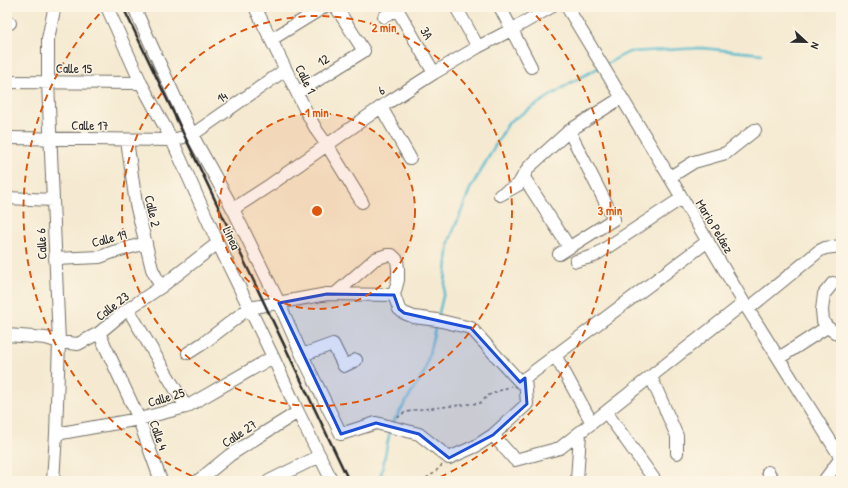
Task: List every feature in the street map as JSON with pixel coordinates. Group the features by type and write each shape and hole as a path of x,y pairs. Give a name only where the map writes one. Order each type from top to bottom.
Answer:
{"street":[{"name":"Calle 6","path":"53,7 54,10 48,39 48,82 59,342 53,481"},
{"name":"Línea","path":"107,7 141,83 172,140 218,243 332,481"},
{"name":"Línea","path":"134,7 192,135 233,209 341,434 376,423 419,434 449,458"},
{"name":"Calle 1","path":"255,7 285,70 317,131 362,202"},
{"path":"272,40 324,7"},
{"name":"12","path":"297,93 364,51 336,7"},
{"path":"384,17 397,7"},
{"name":"3A","path":"397,7 434,73"},
{"path":"456,7 478,47"},
{"path":"500,7 531,67"},
{"name":"6","path":"233,209 381,107 434,73 551,7"},
{"name":"Mario Peláez","path":"567,7 746,306 838,447 841,458"},
{"name":"14","path":"172,140 192,135 285,70"},
{"name":"Calle 15","path":"7,82 141,83"},
{"path":"500,195 518,185 529,167 570,131 622,98"},
{"path":"381,107 410,158"},
{"path":"202,151 207,124"},
{"path":"670,177 694,162 726,153 755,130"},
{"path":"524,176 564,251 614,219 570,131"},
{"name":"Calle 17","path":"7,138 172,140"},
{"name":"Calle 2","path":"127,140 136,204 152,269 161,287"},
{"path":"7,198 53,200"},
{"path":"576,261 594,256 682,198"},
{"path":"522,380 708,241"},
{"name":"Calle 19","path":"56,259 100,257 146,243"},
{"name":"Calle 23","path":"7,335 46,338 59,342 78,344 99,333 128,309 161,287 218,243"},
{"path":"493,435 515,460 560,448 651,377 819,251 825,248 841,246"},
{"path":"335,294 375,260 387,255 392,255 397,260 398,280 394,295 398,309 414,317 437,320 471,328 522,380 527,404 493,435 476,446 449,458"},
{"path":"833,283 824,294 822,310 823,321 827,328 841,336"},
{"path":"188,353 209,340 249,308 327,294 394,295"},
{"path":"128,309 186,407"},
{"path":"779,358 827,328"},
{"name":"Calle 4","path":"99,333 139,419 161,481"},
{"path":"302,355 334,344 344,366 356,360"},
{"path":"555,355 592,423"},
{"name":"Calle 25","path":"56,434 139,419 186,407 273,357"},
{"path":"651,377 678,436 677,453"},
{"name":"Calle 27","path":"198,481 230,455 298,412"},
{"path":"606,412 654,479"},
{"path":"577,481 580,433"},
{"path":"269,481 320,456"},
{"path":"824,481 841,458"}],"path":[{"path":"398,419 401,414 414,410 480,403 489,395 522,380"},
{"path":"421,481 433,474 449,458"}],"highlighted area":[{"path":"327,294 394,295 399,309 404,313 471,328 520,382 525,378 527,404 493,435 449,458 419,434 376,423 341,434 279,303"}],"waterway":[{"path":"606,64 629,52 702,48 762,54"},
{"path":"438,317 444,292 449,242 470,189 509,122 572,82 600,67"},
{"path":"392,424 425,371 436,324"},
{"path":"378,481 380,480 390,431"}],"railway":[{"path":"123,7 349,481"}]}
